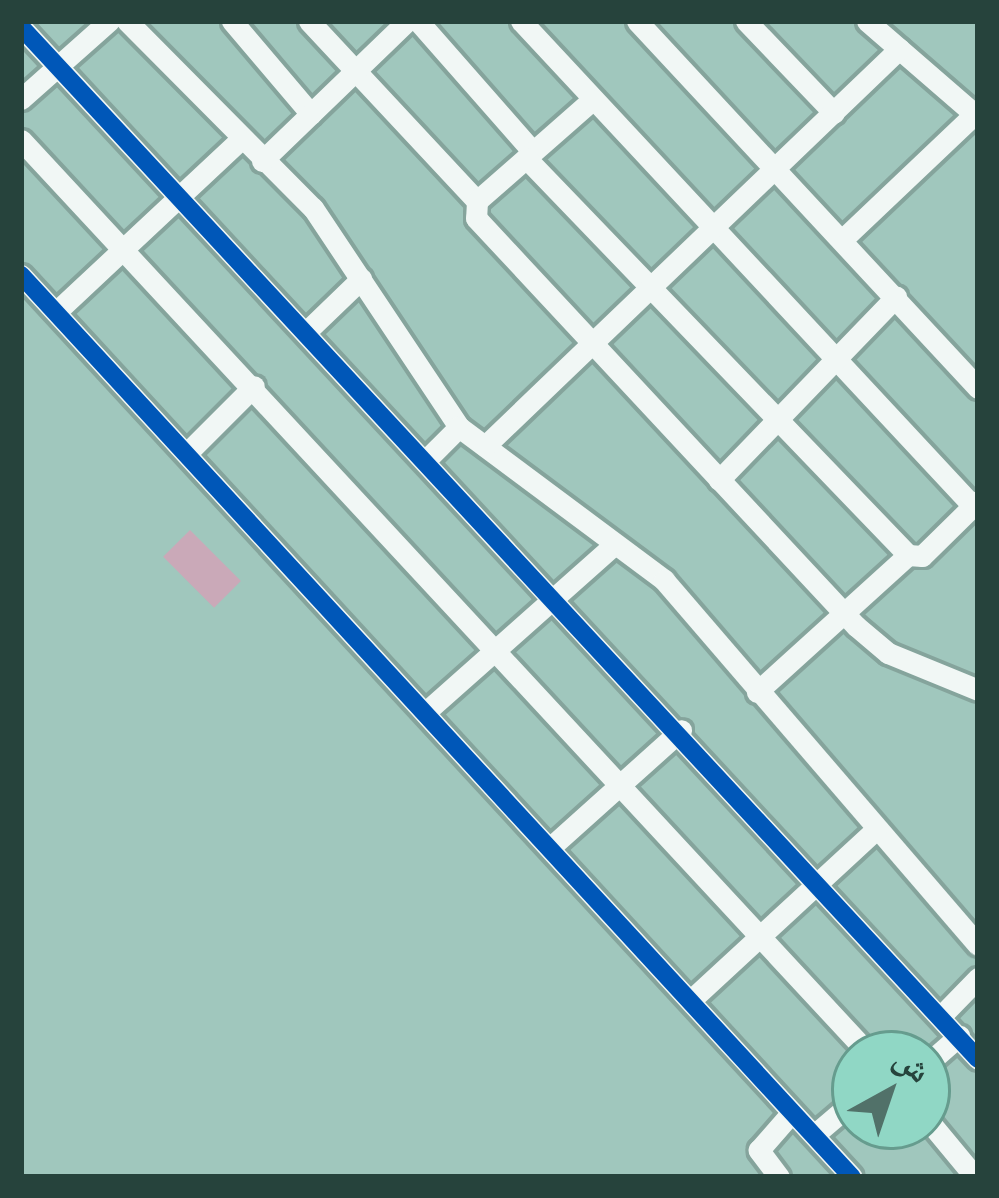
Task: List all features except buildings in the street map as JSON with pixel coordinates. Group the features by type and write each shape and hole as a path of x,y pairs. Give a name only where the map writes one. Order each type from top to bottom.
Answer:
{"street":[{"path":"21,99 110,21"},
{"path":"127,21 240,140 314,208 459,427 664,580 978,945"},
{"path":"232,21 310,114"},
{"path":"310,21 477,201"},
{"path":"262,161 407,21"},
{"path":"418,21 530,155 653,289 908,555 922,556 975,503 521,21"},
{"path":"746,21 834,113"},
{"path":"844,238 977,114 867,21"},
{"path":"650,25 978,388"},
{"path":"21,27 821,882 978,1059"},
{"path":"485,446 715,231 899,49"},
{"path":"592,100 477,201 476,218 590,347 843,612 888,653 978,690"},
{"path":"21,140 497,646 847,1030"},
{"path":"56,312 240,140"},
{"path":"21,274 429,709 852,1177"},
{"path":"308,330 361,279"},
{"path":"719,480 896,297"},
{"path":"188,452 254,386"},
{"path":"427,458 459,427"},
{"path":"429,709 614,545"},
{"path":"757,692 908,555"},
{"path":"553,845 680,730"},
{"path":"691,1000 876,829"},
{"path":"941,1016 978,978"},
{"path":"951,1043 959,1036"},
{"path":"779,1177 759,1150 792,1112"},
{"path":"814,1135 831,1120"},
{"path":"951,1148 975,1177"}],"shaded area":[{"path":"190,530 241,581 214,608 163,557"}],"cycle path":[{"path":"21,27 978,1059"},
{"path":"21,275 852,1177"}]}
